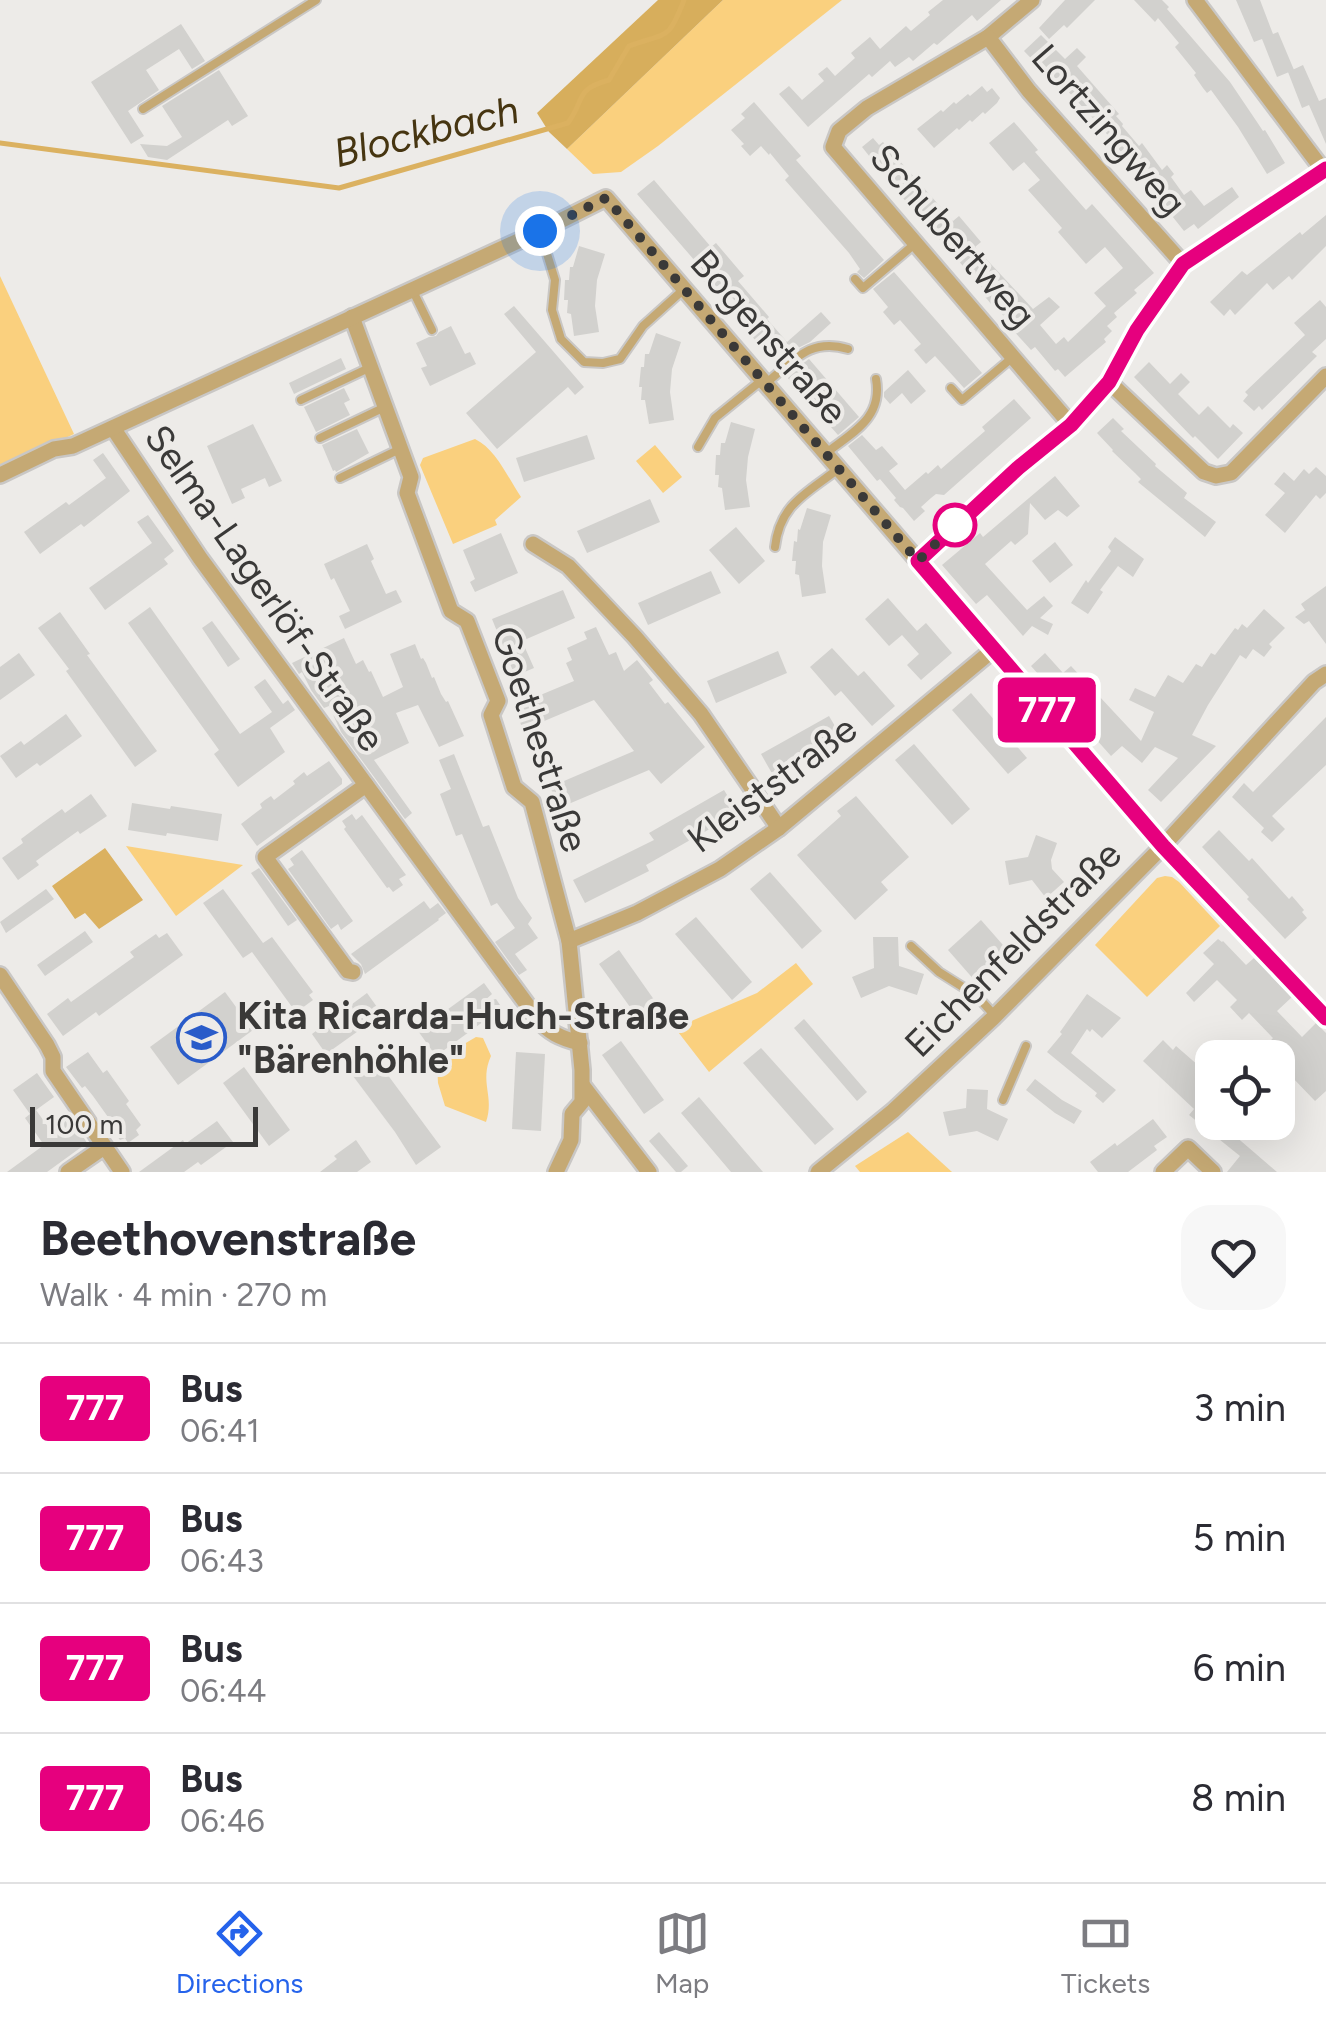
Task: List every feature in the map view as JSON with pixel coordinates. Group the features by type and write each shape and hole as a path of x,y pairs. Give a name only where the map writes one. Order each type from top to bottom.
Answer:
{"street":[{"path":"988,37 1032,0"},
{"path":"918,561 1018,468 1071,425 1109,382 1137,330 1183,264 1324,169 1195,0"},
{"name":"Schubertweg","path":"988,37 867,108 839,130 833,147 1071,425"},
{"name":"Lortzingweg","path":"988,37 1029,91 1183,264"},
{"name":"Bogenstraße","path":"0,475 54,449 73,446 606,198 1163,846 1326,1018"},
{"name":"Goethestraße","path":"352,317 411,477 407,493 451,611 468,621 498,701 491,715 514,787 532,802 570,942 583,1086 582,1102 572,1114 571,1140 556,1172"},
{"path":"1109,382 1204,472 1216,476 1231,473 1326,376"},
{"name":"Selma-Lagerlöf-Straße","path":"112,428 200,558 544,1028 557,1037 580,1043"},
{"path":"533,544 568,566 646,650 701,714 778,828"},
{"name":"Kleiststraße","path":"570,942 637,913 720,869 778,828 994,649"},
{"name":"Eichenfeldstraße","path":"818,1172 893,1112 995,1016 1163,846 1314,682 1326,674"},
{"name":"Selma-Lagerlöf-Straße","path":"352,972 265,857 366,785"},
{"path":"0,975 47,1044 53,1056 53,1072 122,1172"},
{"path":"583,1086 649,1172"},
{"path":"68,1172 104,1147"},
{"path":"1163,1172 1188,1148 1213,1172"}],"lane":[{"path":"143,109 316,0"},
{"path":"540,231 556,280 552,310 561,339 584,362 620,359 644,326 684,289"},
{"path":"855,279 863,288 917,242"},
{"path":"412,290 432,330"},
{"path":"698,447 715,418 808,349 834,344 848,349"},
{"path":"951,388 962,400 1014,357"},
{"path":"300,400 371,367"},
{"path":"826,454 867,420 875,408 876,379"},
{"path":"320,438 385,407"},
{"path":"340,478 400,449"},
{"path":"775,547 777,529 786,510 838,468"},
{"path":"912,946 939,972 977,996 995,1016"},
{"path":"1003,1100 1026,1046"}],"shaded area":[{"path":"658,0 723,0 567,149 537,113"},
{"path":"723,0 842,0 621,172 593,174 567,149"},
{"path":"0,276 74,434 0,469"},
{"path":"475,439 495,457 521,497 495,520 497,525 453,544 420,465 423,458"},
{"path":"655,445 682,477 663,493 636,461"},
{"path":"126,846 243,865 176,916"},
{"path":"105,848 143,900 99,929 85,913 75,919 52,886"},
{"path":"1165,876 1179,882 1220,926 1147,997 1095,945 1157,878"},
{"path":"796,963 813,984 709,1072 675,1028 757,993"},
{"path":"476,1037 483,1038 491,1056 486,1074 486,1122 445,1106 438,1083 437,1065 447,1054"},
{"path":"908,1132 952,1172 860,1172 855,1166"}],"building":[{"path":"943,0 1001,0 977,21 972,15 913,61 909,57 895,67 890,61 872,77 869,74 808,127 779,94 789,86 802,100 824,81 818,74 827,67 835,76 855,58 851,53 870,37 880,49 906,26 911,31"},
{"path":"1065,0 1095,0 1067,28 1064,25 1049,39 1039,28"},
{"path":"1134,0 1162,0 1169,7 1230,82 1285,163 1267,174 1238,127 1211,90 1207,93 1203,88 1175,47 1179,43 1158,18 1155,22"},
{"path":"1236,0 1260,0 1273,34 1278,32 1294,70 1277,77 1262,39 1254,42"},
{"path":"181,24 205,61 192,69 179,49 146,70 159,90 128,111 144,136 131,144 91,82"},
{"path":"1041,35 1065,59 1077,48 1086,57 1077,66 1119,114 1116,116 1122,126 1139,146 1142,143 1162,170 1167,165 1184,195 1191,190 1204,206 1232,187 1239,197 1198,229 1194,224 1184,231 1102,128 1024,51"},
{"path":"1303,65 1319,101 1326,98 1326,144 1309,105 1302,108 1288,72"},
{"path":"219,70 248,116 232,126 228,120 167,160 148,157 140,144 167,146 182,137 162,106"},
{"path":"982,86 987,92 992,88 1000,98 997,103 934,148 917,129"},
{"path":"754,102 801,156 796,160 884,260 864,278 849,253 785,180 789,176 770,153 761,146 750,156 731,130 745,118 741,114"},
{"path":"1014,122 1086,210 1092,204 1154,273 1114,313 1117,317 1107,326 1112,331 1104,339 1106,342 1065,377 1012,329 994,302 991,304 982,294 985,291 862,147 873,138 879,145 883,142 953,221 959,216 981,242 975,247 1033,309 1049,297 1060,307 1040,325 1056,344 1064,337 1068,342 1106,306 1094,293 1123,268 1105,247 1086,264 1058,232 1062,228 1028,190 1040,180 1024,162 1013,171 989,143"},
{"path":"654,180 711,247 716,243 744,276 738,281 787,342 821,312 831,323 776,364 727,308 735,301 720,284 712,291 697,273 702,269 637,194"},
{"path":"1326,215 1326,246 1292,280 1289,276 1273,290 1267,283 1235,315 1230,309 1224,316 1210,302 1242,271 1247,275"},
{"path":"579,246 605,254 595,306 599,332 574,336 571,314 567,313 568,300 564,300 565,280 569,280"},
{"path":"894,272 982,373 964,388 935,356 926,364 914,350 921,344 900,320 894,325 883,312 888,307 873,289"},
{"path":"1320,300 1326,307 1326,339 1312,352 1317,356 1262,410 1259,406 1254,411 1243,401 1248,395 1245,392 1305,335 1294,323"},
{"path":"514,306 584,387 575,395 568,387 497,449 466,413 536,352 504,314"},
{"path":"451,326 465,354 470,352 476,364 430,386 421,368 427,366 416,343"},
{"path":"656,333 681,342 672,369 674,420 649,424 639,387 645,354 649,354"},
{"path":"341,358 346,369 294,394 289,383"},
{"path":"809,359 859,417 838,435 786,376"},
{"path":"1149,362 1170,384 1181,373 1190,382 1178,394 1199,415 1208,406 1230,428 1233,424 1243,433 1218,459 1134,377"},
{"path":"908,370 926,391 911,404 902,393 890,404 884,392"},
{"path":"344,388 350,400 344,403 350,415 316,432 304,407"},
{"path":"1014,399 1031,418 944,495 931,498 914,521 848,446 862,435 876,450 882,446 898,464 889,471 905,490 938,465 941,469 985,431 982,427"},
{"path":"1113,418 1155,466 1187,493 1184,498 1216,522 1205,537 1138,482 1141,479 1097,433"},
{"path":"731,422 755,429 746,480 750,507 725,510 722,488 718,487 719,475 715,475 716,455 720,455"},
{"path":"253,424 282,481 269,487 265,478 241,489 245,498 232,504 207,446"},
{"path":"357,429 369,453 333,471 322,445"},
{"path":"587,435 595,459 524,482 516,458"},
{"path":"103,453 130,491 84,527 81,524 40,554 24,532 106,478 93,460"},
{"path":"1316,467 1326,476 1326,493 1320,499 1316,495 1285,533 1265,515 1285,493 1274,484 1284,472 1294,481 1304,469 1309,474"},
{"path":"1055,476 1080,506 1067,517 1058,510 1045,520 1030,503 1028,534 1015,545 1011,541 985,564 1027,610 1044,596 1053,606 1040,618 1053,624 1048,635 1032,626 1023,636 987,595 976,604 942,565 980,533 983,537"},
{"path":"650,499 660,522 587,553 577,531"},
{"path":"807,508 831,515 823,542 826,593 802,597 799,575 795,574 796,561 792,561 794,541 797,542"},
{"path":"148,515 174,551 164,559 168,564 105,610 89,588 152,543 137,522"},
{"path":"736,527 765,561 739,584 709,550"},
{"path":"501,533 518,573 475,592 470,582 475,579 463,550"},
{"path":"1115,537 1144,559 1133,577 1118,566 1088,614 1071,603 1111,551 1108,547"},
{"path":"1055,542 1073,565 1050,583 1032,561"},
{"path":"367,544 386,594 396,590 402,602 345,629 339,616 350,611 324,564"},
{"path":"711,571 721,593 648,625 638,603"},
{"path":"1326,586 1326,644 1309,621 1304,624 1295,617 1305,610 1301,604"},
{"path":"563,590 575,618 522,641 534,668 515,676 492,619"},
{"path":"888,598 917,631 926,623 952,653 921,680 907,665 919,654 902,635 889,646 865,619"},
{"path":"150,607 240,734 272,712 254,687 265,679 283,704 288,700 295,710 270,728 285,752 238,787 214,754 219,750 128,623"},
{"path":"1264,609 1285,628 1269,644 1272,647 1264,657 1253,649 1246,659 1240,655 1192,735 1216,746 1161,802 1148,790 1178,758 1155,747 1142,763 1122,746 1111,756 1031,666 1045,653 1063,673 1071,666 1141,741 1154,712 1129,700 1135,688 1155,697 1168,675 1183,683 1196,664 1202,667 1211,653 1215,655 1235,628 1238,630 1242,624 1247,628"},
{"path":"60,612 157,751 135,767 38,628"},
{"path":"212,621 240,659 228,667 202,628"},
{"path":"596,627 609,655 616,652 624,671 637,660 665,704 668,702 705,747 661,784 649,770 559,808 550,787 634,751 594,700 523,730 514,706 574,681 566,663 572,660 567,648 587,639 584,632"},
{"path":"344,638 356,664 363,660 371,671 383,697 403,687 390,654 415,644 464,736 439,747 418,705 396,713 409,743 374,760 412,813 405,819 341,732 329,706 324,708 292,663"},
{"path":"832,648 858,676 864,671 895,706 872,726 841,691 835,696 810,667"},
{"path":"778,651 787,673 716,703 707,681"},
{"path":"19,653 35,675 0,700 0,667"},
{"path":"971,693 1027,758 1008,774 952,710"},
{"path":"66,714 82,736 16,778 0,756 21,741 24,745"},
{"path":"829,716 842,738 774,777 761,754"},
{"path":"1326,717 1326,765 1272,816 1285,829 1272,842 1261,832 1264,828 1232,797 1244,783 1253,792"},
{"path":"914,744 970,809 952,825 895,760"},
{"path":"454,754 483,827 489,825 518,898 532,918 528,924 538,938 515,954 527,970 519,975 495,942 515,928 497,903 491,906 462,834 456,836 440,794 451,789 439,760"},
{"path":"329,761 342,784 257,846 241,824 262,808 260,804 265,800 271,796 274,800 295,784 293,781 304,772 307,776"},
{"path":"724,790 738,813 646,865 649,871 585,903 573,880 654,840 649,833"},
{"path":"91,794 107,816 47,853 36,861 39,865 18,880 2,858 41,824"},
{"path":"856,796 909,857 881,882 888,890 855,920 797,855 841,816 837,811"},
{"path":"132,803 222,814 218,841 128,830"},
{"path":"352,814 356,820 362,815 406,875 399,879 403,885 393,892 344,829 342,821"},
{"path":"1219,830 1304,910 1307,918 1285,939 1202,847"},
{"path":"1036,835 1057,843 1052,869 1064,882 1046,898 1032,880 1009,885 1005,861 1028,857"},
{"path":"302,850 353,921 341,930 338,924 331,929 288,869 294,865 290,859"},
{"path":"259,868 297,920 288,926 251,873"},
{"path":"770,872 822,931 802,949 750,889"},
{"path":"46,889 54,899 6,933 0,922"},
{"path":"223,889 263,943 272,937 313,992 309,995 313,1000 298,1011 252,952 243,958 203,903"},
{"path":"424,901 430,909 438,903 446,913 365,974 351,954"},
{"path":"696,917 752,982 732,1000 675,934"},
{"path":"981,920 1010,953 976,982 948,950"},
{"path":"85,931 93,942 45,976 37,965"},
{"path":"167,933 183,955 99,1016 96,1012 63,1036 47,1014 68,998 71,1002 134,957 130,952 156,934 159,938"},
{"path":"873,937 898,937 899,966 924,974 917,995 889,986 861,998 852,977 874,968"},
{"path":"1218,939 1246,965 1254,958 1292,997 1277,1011 1302,1037 1316,1023 1326,1033 1326,1091 1315,1101 1295,1080 1295,1040 1271,1040 1249,1013 1242,1020 1230,1007 1237,1000 1217,980 1194,1002 1186,993 1214,964 1203,953"},
{"path":"619,950 662,1011 643,1025 599,964"},
{"path":"484,983 492,994 484,1001 496,999 502,1008 436,1056 418,1031"},
{"path":"225,992 253,1030 178,1085 150,1047"},
{"path":"367,993 382,1014 326,1054 312,1034"},
{"path":"1087,994 1121,1018 1102,1038 1087,1029 1071,1053 1116,1090 1103,1103 1095,1096 1097,1093 1047,1052"},
{"path":"804,1019 867,1092 857,1101 794,1028"},
{"path":"1163,1040 1195,1063 1195,1120 1189,1115 1194,1109 1143,1061"},
{"path":"621,1041 664,1100 644,1114 602,1055"},
{"path":"761,1048 834,1129 815,1145 743,1063"},
{"path":"88,1052 103,1073 107,1070 141,1125 136,1130 139,1135 128,1143 125,1138 120,1140 93,1096 66,1067"},
{"path":"516,1052 545,1054 541,1131 512,1129"},
{"path":"373,1055 441,1147 416,1165 350,1072"},
{"path":"244,1067 290,1130 269,1146 223,1083"},
{"path":"37,1073 54,1097 36,1110 51,1131 71,1117 87,1143 47,1172 7,1172 44,1145 25,1118 30,1114 13,1090"},
{"path":"1035,1079 1082,1111 1074,1124 1026,1090"},
{"path":"967,1089 988,1090 987,1109 1008,1119 998,1141 977,1131 949,1136 943,1112 966,1108"},
{"path":"699,1097 763,1172 731,1172 681,1113"},
{"path":"1153,1119 1167,1137 1154,1146 1157,1150 1128,1172 1098,1172 1090,1162"},
{"path":"217,1121 233,1142 201,1165 198,1162 184,1172 139,1172 183,1140 185,1144"},
{"path":"659,1132 688,1166 681,1172 676,1172 649,1141"},
{"path":"356,1140 371,1162 357,1172 320,1172 337,1159 334,1156"},
{"path":"1220,1140 1240,1140 1277,1172 1227,1172 1240,1156"}],"waterway":[{"name":"Blockbach","path":"0,143 339,188 568,123 585,91 609,80 629,46 670,29 684,0"}],"bus line":[{"name":"777","path":"1326,169 1183,264 1137,330 1109,382 1071,425 955,524 918,561 1163,846 1326,1018"}],"place":[{"name":"Kita Ricarda-Huch-Straße \"Bärenhöhle\"","path":"202,1038"}],"route":[{"path":"540,231 606,198 918,561 955,525"}]}
